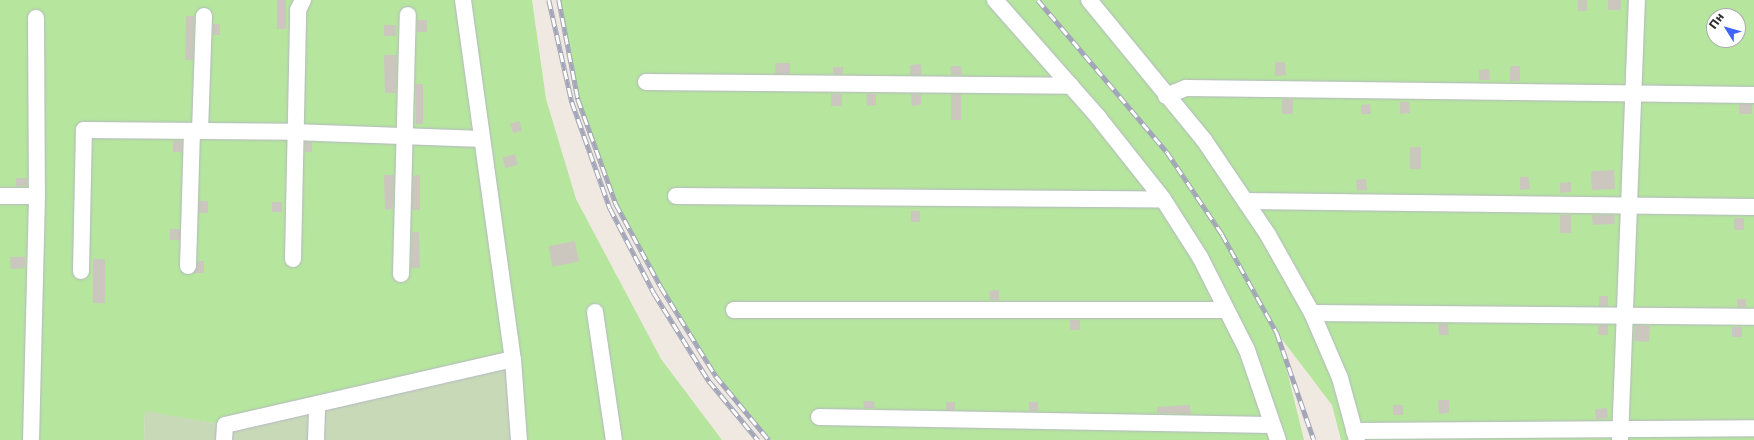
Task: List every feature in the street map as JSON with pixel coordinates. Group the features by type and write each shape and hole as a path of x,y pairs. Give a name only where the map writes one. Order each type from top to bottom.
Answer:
{"street":[{"path":"293,259 293,132 298,10 303,0"},
{"path":"463,0 513,359 519,440"},
{"path":"995,0 1071,86 1163,199 1200,257 1226,310 1260,383 1271,425 1278,440"},
{"path":"1088,0 1204,140 1245,201 1312,313 1340,378 1356,436 1620,434 1754,428"},
{"path":"1620,434 1637,0"},
{"path":"401,274 408,15"},
{"path":"188,266 204,16"},
{"path":"31,440 37,196 36,18"},
{"path":"646,82 1071,86"},
{"path":"1166,96 1186,88 1754,95"},
{"path":"81,271 84,130 293,132 482,139"},
{"path":"0,196 37,196"},
{"path":"676,196 1163,199"},
{"path":"1245,201 1754,207"},
{"path":"734,310 1226,310"},
{"path":"595,312 614,440"},
{"path":"1312,313 1754,317"},
{"path":"224,440 225,425 513,359"},
{"path":"316,404 316,440"},
{"path":"819,417 1271,425"}],"green space":[{"path":"0,0 532,0 546,99 576,199 661,359 722,440 519,440 225,425 145,412 144,440 0,440"},
{"path":"559,0 1754,0 1754,440 1341,440 1332,405 1278,334 1304,440 769,440 716,376 661,287 616,204 578,99"},
{"path":"513,359 519,440 144,440 145,411 225,425"}],"building":[{"path":"277,0 286,0 286,29 277,29"},
{"path":"1578,0 1587,0 1587,11 1578,11"},
{"path":"1608,0 1621,0 1621,10 1608,10"},
{"path":"186,16 194,16 193,60 185,60"},
{"path":"417,20 427,20 427,32 417,32"},
{"path":"213,24 220,24 220,35 213,35"},
{"path":"384,25 396,25 396,36 384,36"},
{"path":"384,55 397,55 396,93 385,93"},
{"path":"1275,62 1285,62 1286,75 1275,76"},
{"path":"775,63 790,63 790,74 775,74"},
{"path":"921,64 922,75 910,75 910,65"},
{"path":"950,66 961,66 962,75 951,75"},
{"path":"1510,66 1520,66 1520,81 1510,81"},
{"path":"833,67 843,67 843,74 833,74"},
{"path":"1489,69 1490,80 1479,80 1479,70"},
{"path":"416,84 423,84 423,124 416,124"},
{"path":"831,94 842,94 842,106 831,106"},
{"path":"866,94 876,94 876,105 867,106"},
{"path":"911,94 921,94 921,105 912,106"},
{"path":"951,94 961,94 961,120 951,120"},
{"path":"1282,99 1293,99 1293,114 1282,114"},
{"path":"1400,102 1409,102 1410,113 1400,114"},
{"path":"1370,104 1371,114 1361,114 1361,105"},
{"path":"1739,104 1752,104 1752,114 1739,114"},
{"path":"519,121 522,131 513,133 510,124"},
{"path":"173,141 182,141 182,152 173,152"},
{"path":"305,142 312,142 312,152 305,152"},
{"path":"1410,147 1421,147 1421,169 1410,169"},
{"path":"515,154 518,165 505,168 502,157"},
{"path":"1614,170 1615,189 1592,190 1591,171"},
{"path":"384,175 394,175 393,209 385,210"},
{"path":"420,175 420,210 412,210 413,176"},
{"path":"1520,177 1529,177 1530,189 1520,190"},
{"path":"16,178 27,178 27,186 16,186"},
{"path":"1366,179 1367,190 1357,191 1356,180"},
{"path":"1571,182 1571,192 1560,193 1560,183"},
{"path":"199,201 208,201 208,213 199,213"},
{"path":"272,202 282,202 282,212 272,212"},
{"path":"911,211 920,211 920,222 911,222"},
{"path":"1560,215 1571,215 1571,233 1560,233"},
{"path":"1592,215 1614,215 1615,224 1593,225"},
{"path":"1734,218 1744,218 1744,230 1734,230"},
{"path":"170,229 180,229 180,240 170,240"},
{"path":"412,232 419,232 420,268 411,268"},
{"path":"575,241 579,262 553,267 548,246"},
{"path":"10,257 25,257 25,268 11,269"},
{"path":"93,259 105,259 105,303 93,303"},
{"path":"198,261 204,261 204,273 194,273"},
{"path":"999,290 999,300 990,300 989,291"},
{"path":"1599,296 1608,296 1608,306 1599,306"},
{"path":"1737,299 1746,299 1746,307 1737,307"},
{"path":"1070,320 1080,320 1080,330 1070,330"},
{"path":"1438,324 1448,324 1449,335 1439,335"},
{"path":"1598,325 1608,325 1608,335 1598,335"},
{"path":"1635,325 1650,326 1649,342 1634,341"},
{"path":"1732,327 1742,327 1742,337 1732,337"},
{"path":"1438,400 1449,400 1449,413 1439,414"},
{"path":"863,401 874,401 875,408 864,408"},
{"path":"946,402 955,402 955,410 946,410"},
{"path":"1029,402 1038,402 1038,411 1029,411"},
{"path":"1190,405 1191,414 1157,413 1157,407"},
{"path":"1393,405 1403,405 1403,415 1393,415"},
{"path":"1607,408 1608,418 1596,419 1595,409"}],"railway":[{"path":"549,0 572,102 610,208 654,293 709,381 758,440"},
{"path":"559,0 578,99 616,204 661,287 716,376 769,440"},
{"path":"1038,0 1167,152 1222,234 1277,333 1314,440"}]}
